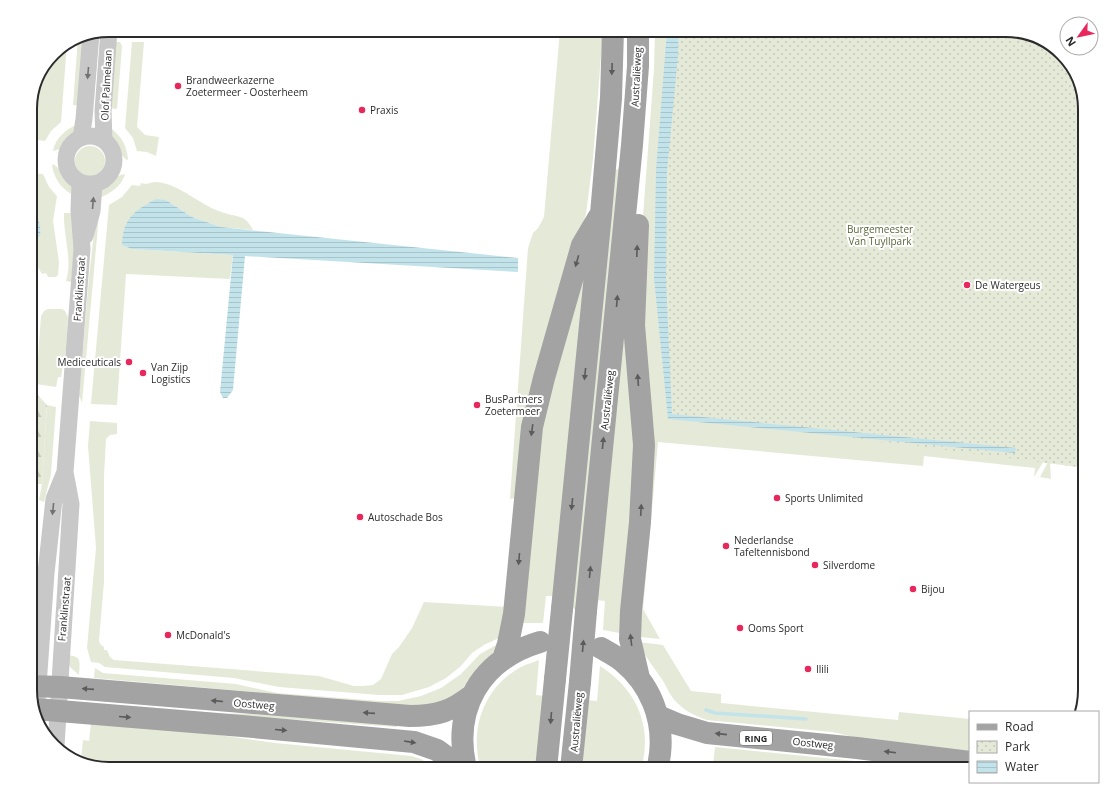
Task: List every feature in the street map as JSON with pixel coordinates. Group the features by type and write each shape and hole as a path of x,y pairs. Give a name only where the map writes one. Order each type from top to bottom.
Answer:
{"main road":[{"path":"547,762 601,214 611,98 613,37"},
{"name":"Australiëweg","path":"572,762 632,145 638,66 638,37"},
{"path":"632,145 640,176 634,325 644,445 640,522 631,611 630,639 639,678"},
{"path":"503,659 508,644 514,614 532,427 544,378 582,245 601,214"},
{"path":"463,762 462,733 465,713 472,695 485,675 503,659 514,652 540,642"},
{"path":"601,648 622,661 639,678 651,696 658,716 661,741 658,762"},
{"name":"Oostweg","path":"37,686 410,716 426,716 450,710 472,695"},
{"path":"40,711 242,726 414,742 437,750 454,762"},
{"name":"Oostweg","path":"658,716 683,726 707,733 857,748 969,762"}],"street":[{"name":"Olof Palmelaan","path":"104,140 103,111 108,37"},
{"name":"Olof Palmelaan","path":"81,138 91,39"},
{"path":"93,136 104,140 114,155 112,171 107,177 101,182 87,183 69,173 66,166 66,159 70,146 81,138 93,136"},
{"name":"Franklinstraat","path":"56,738 71,504 65,472 82,249 92,211 87,183"},
{"name":"Franklinstraat","path":"37,658 54,499 65,472"}],"green space":[{"path":"559,37 602,37 593,159 586,214 573,259 517,498 510,499 528,248 533,233 538,228 544,217"},
{"path":"655,37 667,37 666,51 1048,454 1034,477 1035,468 924,456 923,466 658,442 643,609 660,639 640,637 640,256 654,69"},
{"name":"Burgemeester Van Tuyllpark","path":"679,37 1006,37 1024,39 1038,44 1050,52 1057,58 1071,77 1076,91 1078,110 1078,467 671,414 665,233 668,154"},
{"path":"86,41 81,106 73,105 77,45"},
{"path":"116,42 120,42 122,46 117,109 108,108"},
{"path":"132,42 144,42 137,127 145,135 159,137 156,156 147,152 137,151 133,138 125,128"},
{"path":"66,51 61,122 51,131 45,141 37,140 38,95 44,77 49,69"},
{"path":"79,124 76,133 70,141 62,148 53,151 56,142 62,134"},
{"path":"110,128 123,141 127,154 127,160 120,154 112,143 110,138"},
{"path":"90,146 100,151 105,161 100,171 90,176 80,171 75,161 80,151"},
{"path":"53,164 63,171 72,185 71,194 58,182 53,170"},
{"path":"623,165 579,609 569,608 611,174"},
{"path":"37,174 43,174 49,187 57,196 53,221 59,262 58,275 56,277 48,277 46,273 42,274 37,266"},
{"path":"125,174 115,189 99,198 103,189 112,179"},
{"path":"154,182 177,188 216,210 243,218 253,230 221,227 192,217 166,200 132,249 233,255 230,279 126,274 117,405 91,404 109,205 122,197 132,185 140,186 141,183 146,184"},
{"path":"64,213 74,213 74,253 71,282 66,281 68,273 68,256"},
{"path":"96,215 99,215 82,403 79,395"},
{"path":"588,245 556,596 546,596 543,623 520,623 537,445"},
{"path":"626,275 637,397 625,634 603,630 605,601 595,600"},
{"path":"48,309 62,309 68,317 66,348 61,377 58,377 56,387 37,384 41,316 44,311"},
{"path":"37,394 47,405 42,484 37,484"},
{"path":"47,405 56,407 51,474 44,502 39,500 42,484"},
{"path":"90,421 117,423 117,434 110,435 106,439 104,476 104,582 99,640 100,644 104,647 104,650 107,650 110,657 114,660 319,676 354,686 363,686 373,685 381,679 392,654 399,647 412,628 424,602 508,607 503,636 484,645 472,653 461,666 446,678 429,687 402,695 379,695 279,687 234,678 105,667 99,663 91,662 87,648 96,548 88,446"},
{"path":"1048,462 1050,462 1051,479 1040,477"},
{"path":"638,642 663,645 691,691 721,694 721,703 898,720 899,712 969,719 969,752 880,743 832,732 707,720 696,716 677,703"},
{"path":"496,645 495,651 477,668 460,692 434,708 94,678 95,668 103,673 236,684 277,693 398,701 421,696 441,688 461,674 480,654"},
{"path":"64,655 74,656 79,659 79,675 71,668"},
{"path":"539,660 536,695 545,696 539,762 480,762 477,741 478,727 487,700 505,678 521,667"},
{"path":"600,666 624,686 639,710 645,738 642,762 579,762 586,700 597,701"},
{"path":"278,713 397,723 397,727 216,714"},
{"path":"91,723 198,732 275,743 411,756 426,762 110,762 95,761 81,756 83,740 89,741"},
{"path":"715,747 866,762 713,762"}],"water":[{"path":"666,37 679,37 667,172 666,280 672,414 1016,448 1015,453 668,419 654,278 656,170"},
{"path":"156,199 166,200 192,217 221,227 518,258 518,272 245,256 233,390 227,398 223,398 220,392 233,255 132,249 122,245 125,228 131,216 142,207"},
{"path":"37,218 40,224 40,236 37,238"}],"waterway":[{"path":"706,710 715,713 806,719"}],"place":[{"name":"Brandweerkazerne Zoetermeer - Oosterheem","path":"178,86"},
{"name":"Praxis","path":"362,110"},
{"name":"De Watergeus","path":"967,285"},
{"name":"Mediceuticals","path":"129,362"},
{"name":"Van Zijp Logistics","path":"143,373"},
{"name":"BusPartners Zoetermeer","path":"477,405"},
{"name":"Sports Unlimited","path":"777,498"},
{"name":"Autoschade Bos","path":"360,517"},
{"name":"Nederlandse Tafeltennisbond","path":"726,546"},
{"name":"Silverdome","path":"815,565"},
{"name":"Bijou","path":"913,589"},
{"name":"Ooms Sport","path":"740,628"},
{"name":"McDonald's","path":"168,635"},
{"name":"Ilili","path":"808,669"}]}
